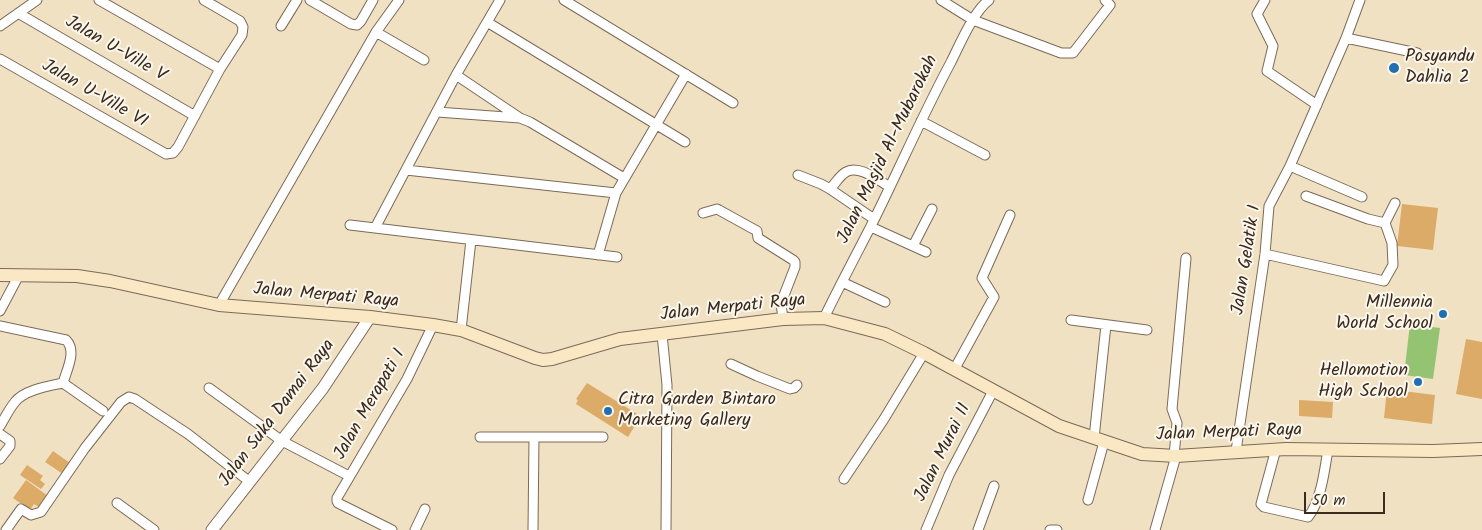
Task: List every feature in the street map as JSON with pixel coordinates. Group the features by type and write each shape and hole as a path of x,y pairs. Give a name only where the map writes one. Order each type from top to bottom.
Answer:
{"main road":[{"name":"Jalan Merpati Raya","path":"0,275 76,276 110,281 219,305 370,317 432,325 461,330 543,360 620,339 783,318 824,318 885,334 1059,426 1142,454 1175,456 1276,449 1433,451 1482,449"}],"street":[{"path":"0,26 37,0"},
{"path":"101,0 220,69"},
{"path":"195,116 220,69 242,35 243,27 240,21 204,0"},
{"path":"281,26 297,0"},
{"path":"310,0 351,24 357,25 362,21 373,0"},
{"path":"219,305 376,32 399,0"},
{"path":"375,228 456,75 500,0"},
{"path":"564,0 733,103"},
{"path":"941,0 973,20 1061,53 1073,53 1110,5 1105,0"},
{"name":"Jalan Masjid Al-Mubarokah","path":"824,318 973,20 984,3 989,0"},
{"path":"1265,0 1257,14 1273,46 1267,70 1317,105"},
{"name":"Jalan Gelatik I","path":"1236,451 1265,254 1269,206 1290,166 1317,105 1360,0"},
{"name":"Jalan U-Ville V","path":"18,13 195,116"},
{"path":"487,22 685,142"},
{"path":"376,32 424,60"},
{"path":"1346,38 1417,53"},
{"name":"Jalan U-Ville VI","path":"0,59 166,154 173,153 178,147 195,116"},
{"path":"598,255 616,192 686,74"},
{"path":"456,75 520,118 530,122 624,178"},
{"path":"436,112 520,118"},
{"path":"921,121 985,155"},
{"path":"1290,166 1362,197"},
{"path":"830,190 846,172 854,169 890,187"},
{"path":"406,170 616,192"},
{"path":"798,175 821,184 872,223 926,252"},
{"path":"1306,196 1368,219 1385,223"},
{"path":"1265,254 1384,281 1393,265 1392,243 1385,223 1395,203"},
{"path":"913,246 932,209"},
{"path":"703,213 719,210 758,231 758,238 795,262 795,267 781,303 783,318"},
{"path":"954,370 994,297 982,278 1010,215"},
{"path":"350,225 617,257"},
{"path":"461,330 471,240"},
{"path":"1154,530 1175,456 1177,423 1172,409 1186,258"},
{"path":"0,311 19,275"},
{"path":"842,282 885,302"},
{"name":"Jalan Suka Damai Raya","path":"212,530 323,388 370,317"},
{"path":"1071,320 1147,330"},
{"name":"Jalan Merapati I","path":"392,530 336,501 336,498 407,380 432,325"},
{"path":"1088,500 1099,440 1106,325"},
{"path":"0,326 66,340 71,345 72,354 63,383"},
{"path":"662,334 667,385 666,530"},
{"path":"844,479 924,353"},
{"path":"731,364 790,389 797,385"},
{"path":"0,426 20,397 41,387 63,383 103,411"},
{"path":"209,388 282,441 349,476"},
{"name":"Jalan Murai II","path":"926,530 950,474 993,391"},
{"path":"6,530 21,509 31,515 41,512 121,402 129,397 188,434 250,482"},
{"path":"0,434 10,441 10,446 0,459"},
{"path":"480,437 603,437"},
{"path":"533,530 534,437"},
{"path":"1276,449 1262,504 1264,507 1308,516 1312,511 1324,477 1328,449"},
{"path":"978,530 994,486"},
{"path":"117,503 154,530"},
{"path":"415,530 425,509"},
{"path":"1050,530 1057,530"}],"green space":[{"path":"1410,324 1440,328 1433,379 1404,375"}],"building":[{"path":"1402,204 1438,208 1433,250 1397,246"},
{"path":"1466,339 1482,342 1482,399 1456,394"},
{"name":"Citra Garden Bintaro Marketing Gallery","path":"587,383 639,415 637,417 639,419 628,437 576,404 578,400 576,399"},
{"path":"1387,389 1435,395 1432,424 1384,418"},
{"path":"1299,400 1333,402 1332,418 1299,416"},
{"path":"53,451 70,463 63,474 45,462"},
{"path":"27,465 43,476 40,480 45,484 41,489 20,475"},
{"path":"26,480 48,496 40,508 34,504 30,510 13,498"}],"place":[{"name":"Posyandu Dahlia 2","path":"1394,68"},
{"name":"Millennia World School","path":"1443,314"},
{"name":"Hellomotion High School","path":"1418,382"},
{"name":"Citra Garden Bintaro Marketing Gallery","path":"608,411"}]}
